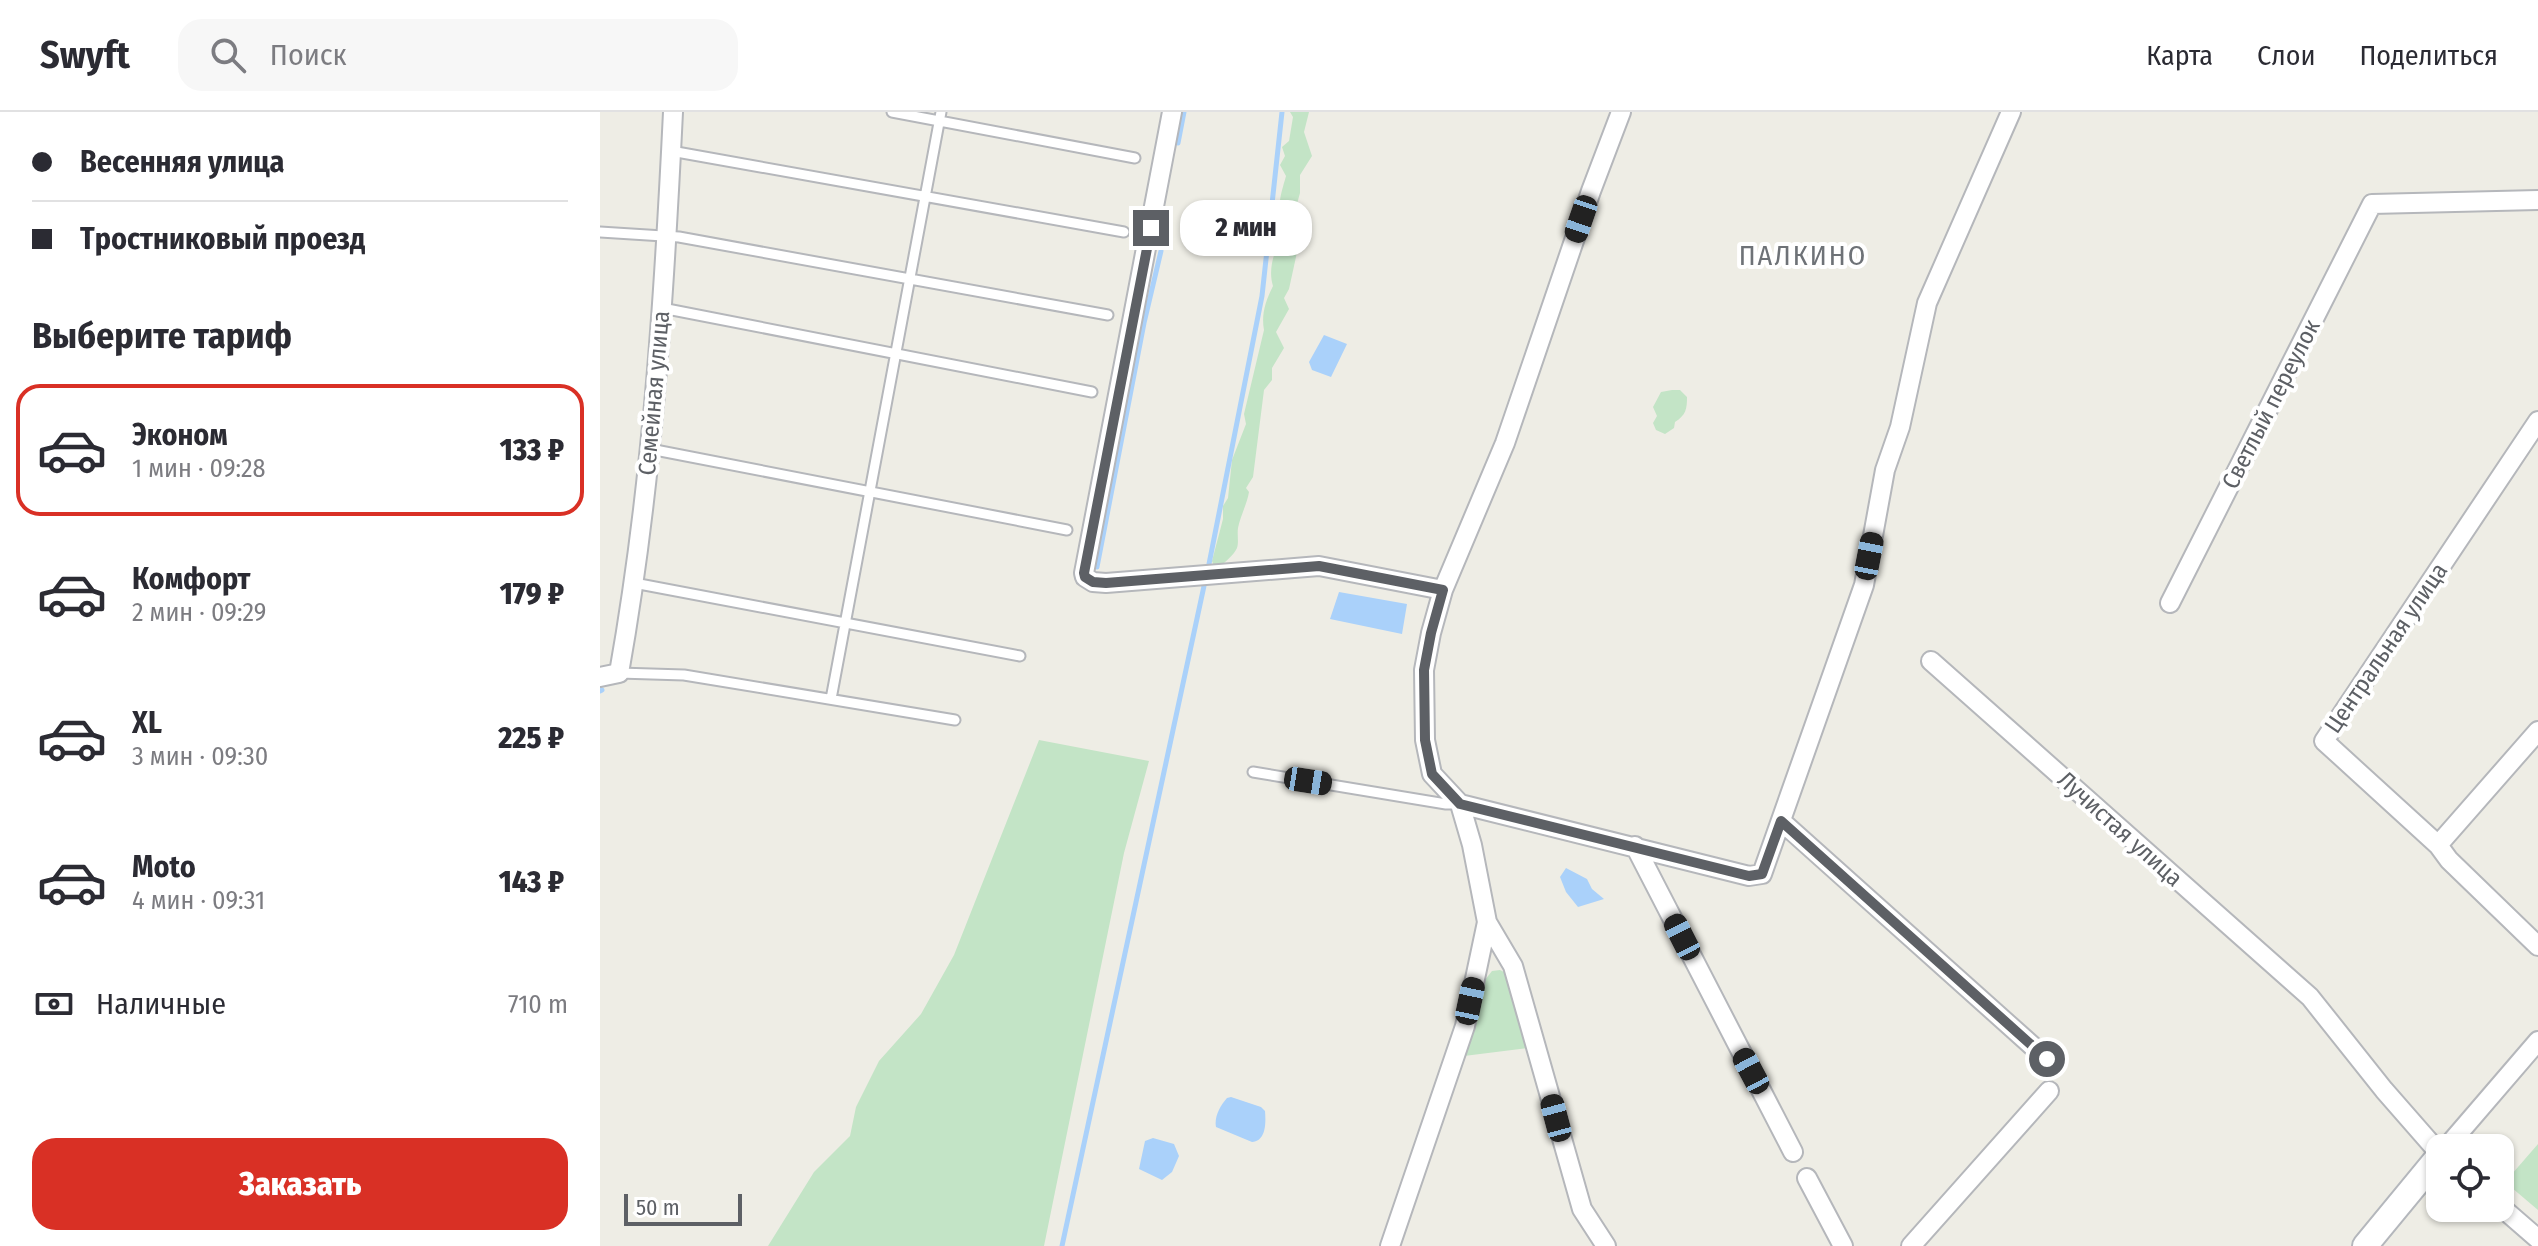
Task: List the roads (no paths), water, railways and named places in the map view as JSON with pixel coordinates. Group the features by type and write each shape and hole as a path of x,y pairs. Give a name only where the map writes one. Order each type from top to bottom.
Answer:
{"street":[{"name":"Семейная улица","path":"619,673 641,585 656,450 673,112"},
{"path":"1172,112 1085,577 1093,582 1106,583 1319,566 1443,590"},
{"path":"1606,1246 1582,1209 1513,966 1487,922 1472,845 1460,804 1432,774 1425,740 1424,670 1443,590 1505,443 1621,112"},
{"path":"1460,804 1749,876 1762,874 1864,585 1885,470 1900,427 1927,303 2011,112"},
{"name":"Светлый переулок","path":"2170,603 2372,204 2538,200"},
{"name":"Центральная улица","path":"2438,845 2324,741 2538,421"},
{"name":"Лучистая улица","path":"1931,661 2310,997 2426,1138"},
{"path":"600,677 619,673"},
{"path":"2538,731 2438,845 2449,860 2538,946"},
{"path":"1781,821 2047,1059"},
{"path":"1635,846 1793,1152"},
{"path":"1390,1246 1465,1026 1487,922"},
{"path":"2458,1134 2538,1041"},
{"path":"1911,1246 2049,1091"},
{"path":"2365,1246 2426,1171"},
{"path":"1807,1178 1843,1246"},
{"path":"2514,1218 2538,1239"}],"lane":[{"path":"892,112 940,116 1135,158"},
{"path":"831,699 940,116"},
{"path":"671,151 1124,232"},
{"path":"600,232 667,236 1108,315"},
{"path":"665,309 1092,392"},
{"path":"656,450 1067,530"},
{"path":"641,585 1020,656"},
{"path":"619,673 684,675 955,720"},
{"path":"1253,772 1460,804"}],"water":[{"path":"1324,335 1347,344 1331,377 1312,370 1309,362"},
{"path":"1339,592 1407,604 1402,634 1330,619"},
{"path":"1566,868 1587,879 1592,889 1604,899 1578,907 1566,892 1560,877"},
{"path":"1231,1097 1265,1111 1264,1131 1257,1141 1252,1142 1216,1127 1220,1108"},
{"path":"1153,1138 1174,1144 1179,1156 1172,1172 1162,1180 1139,1169 1145,1141"}],"waterway":[{"path":"1178,143 1184,112"},
{"path":"1209,564 1262,296 1282,112"},
{"path":"1097,567 1161,251"},
{"path":"1062,1246 1204,586"}],"district":[{"name":"ПАЛКИНО","path":"1803,255"}]}
